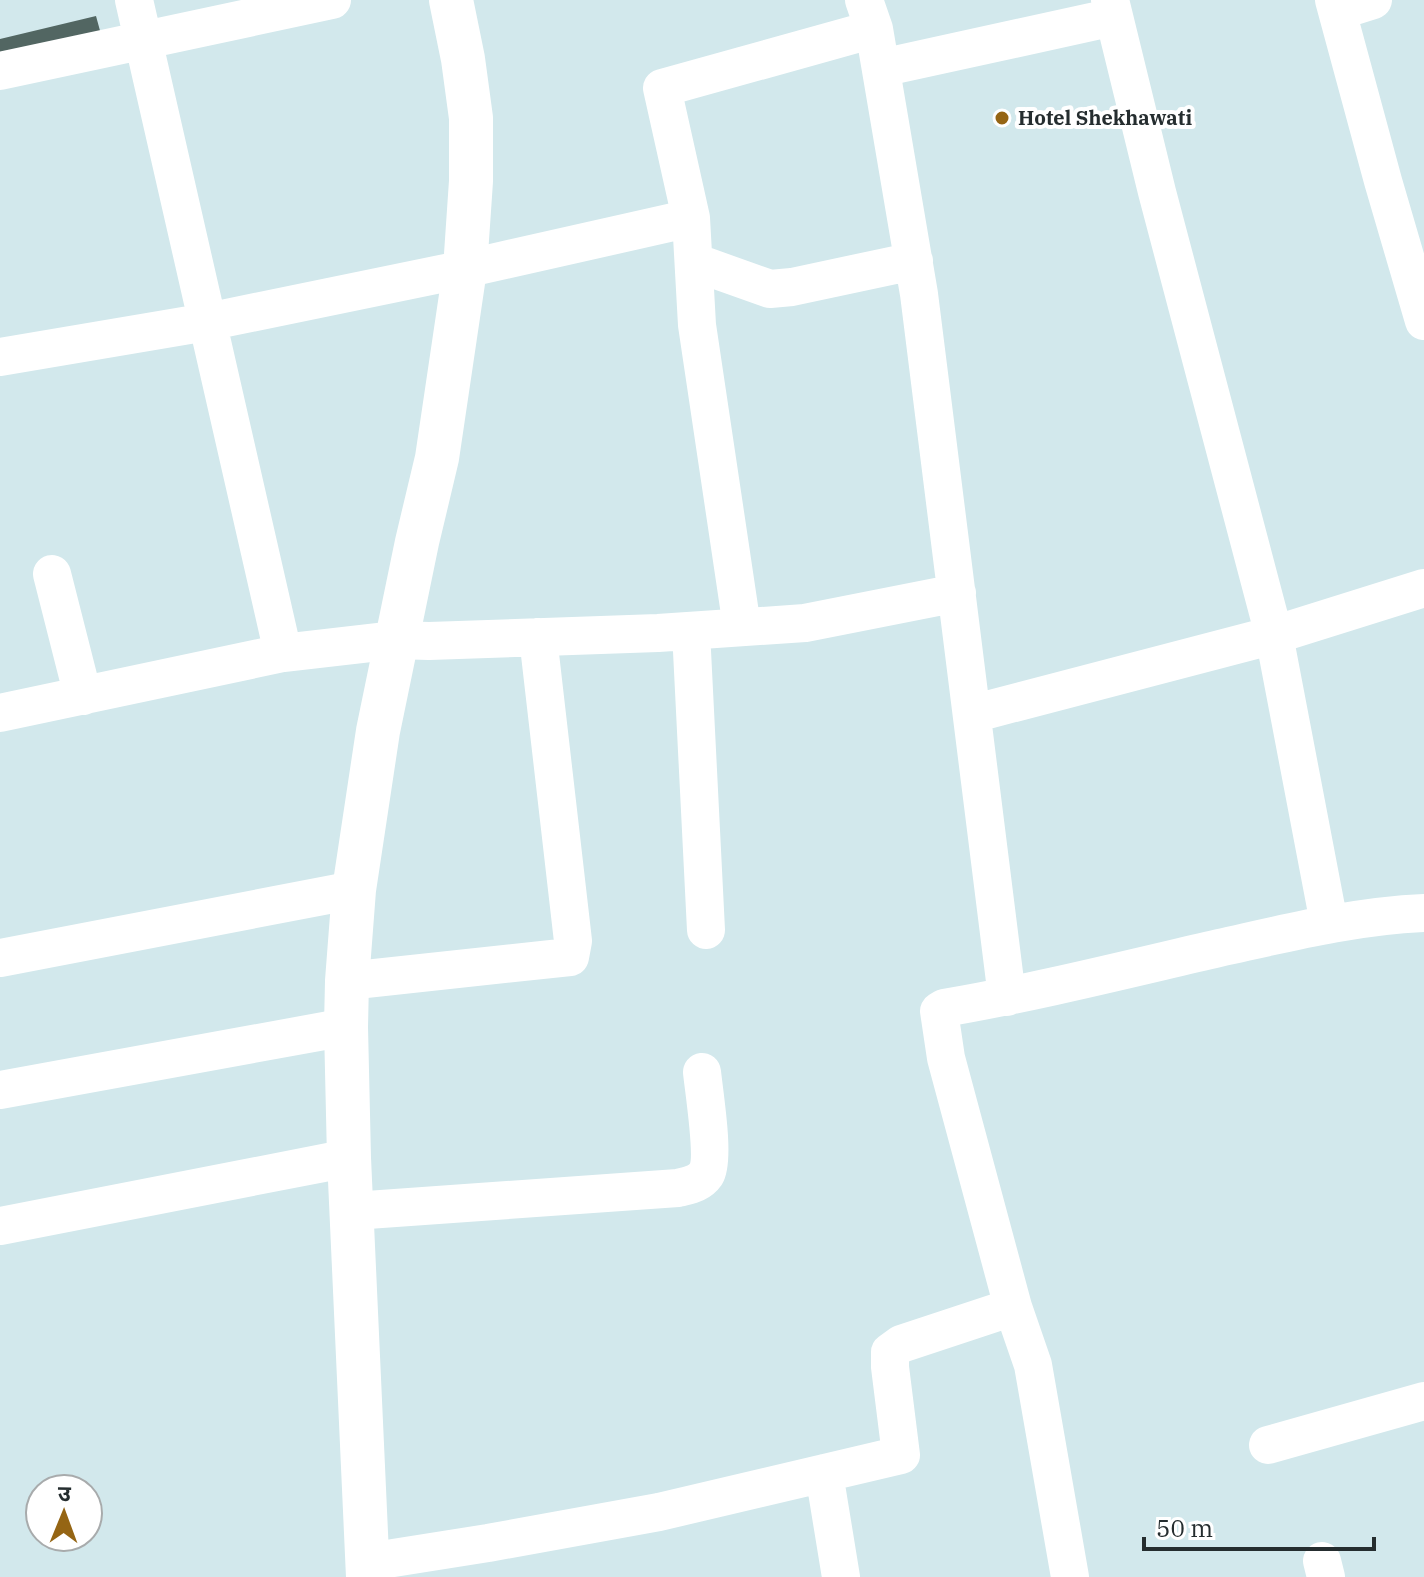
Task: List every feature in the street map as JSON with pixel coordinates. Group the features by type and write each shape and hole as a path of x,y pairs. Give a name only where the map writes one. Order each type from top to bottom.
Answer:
{"main road":[{"path":"368,1569 349,1158 347,981 354,890 378,731 437,458 465,269 471,181 471,118 451,0"}],"street":[{"path":"134,0 283,653"},
{"path":"0,71 332,0"},
{"path":"1348,4 1383,181 1424,321"},
{"path":"881,68 1112,8 1157,192 1274,635 1329,923"},
{"path":"742,627 697,325 691,218 662,88 869,15 914,261 1007,997"},
{"path":"0,357 207,322 691,218"},
{"path":"694,262 770,289 914,261"},
{"path":"52,574 83,696"},
{"path":"972,714 1274,635 1424,588"},
{"path":"0,713 283,653 396,640 691,631 805,623 957,593"},
{"path":"691,631 706,930"},
{"path":"347,981 570,957 573,941 538,637"},
{"path":"0,958 354,890"},
{"path":"1070,1577 1033,1365 1013,1307 946,1058 939,1011 1329,923 1424,913"},
{"path":"0,1090 346,1027"},
{"path":"353,1211 678,1188 698,1182 708,1171 710,1157 702,1072"},
{"path":"0,1226 349,1158"},
{"path":"368,1569 488,1543 659,1512 901,1455 890,1352 901,1344 1013,1307"},
{"path":"1268,1445 1424,1401"},
{"path":"824,1473 841,1577"}],"building":[{"path":"96,16 102,38 0,62 0,39"}],"place":[{"name":"Hotel Shekhawati","path":"1002,118"}]}
